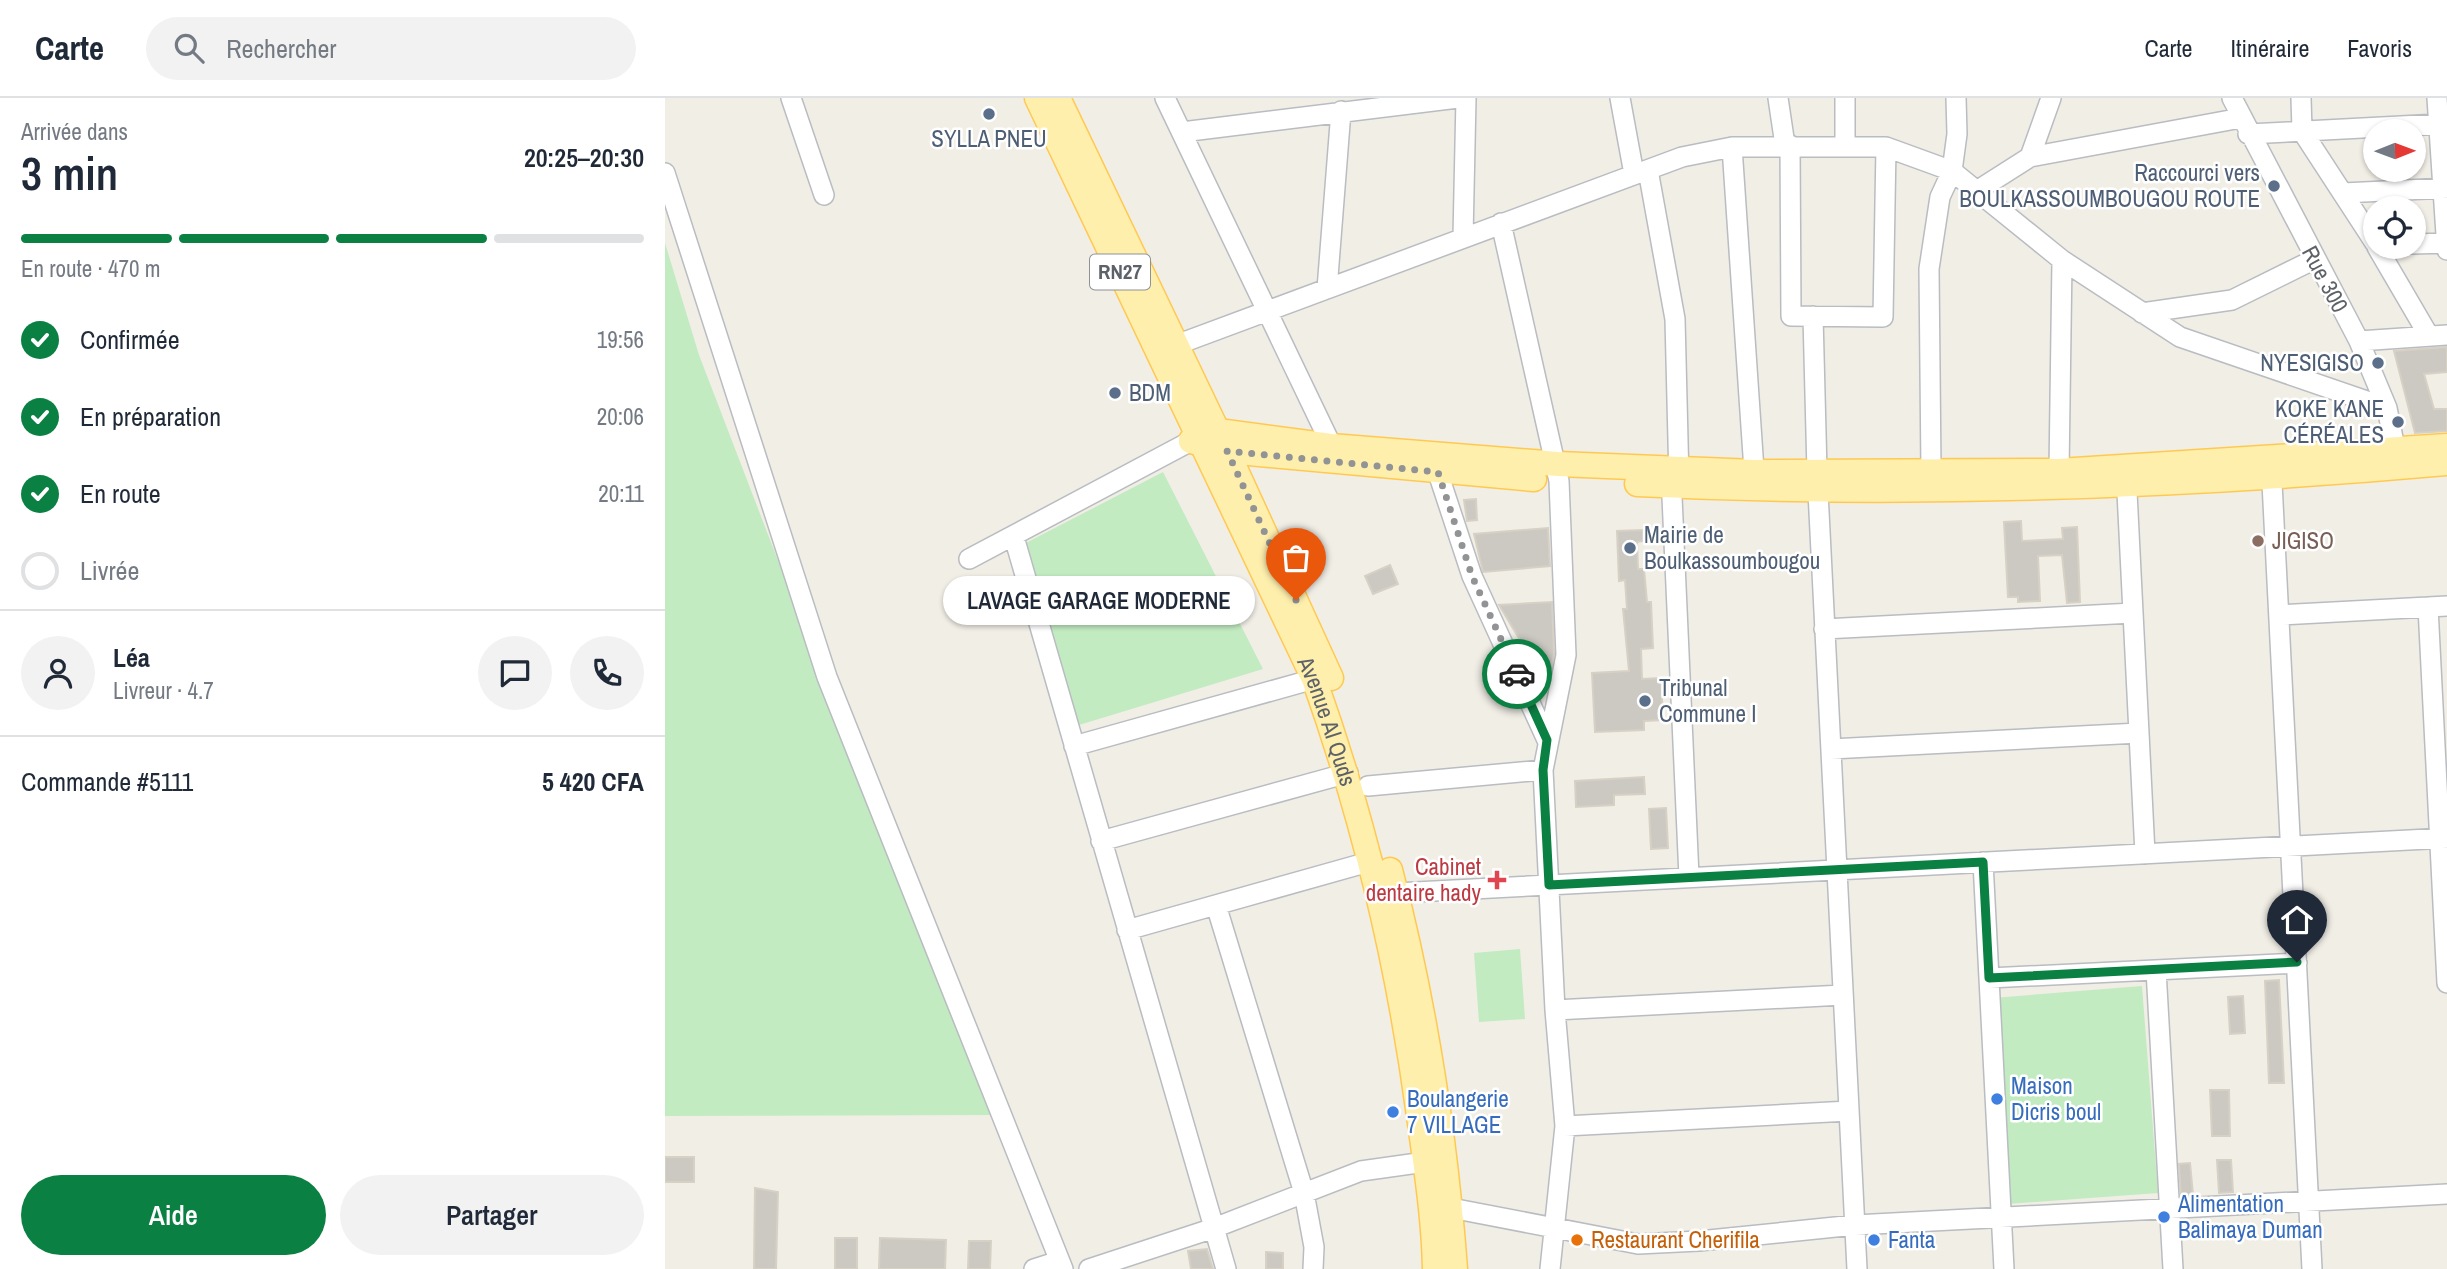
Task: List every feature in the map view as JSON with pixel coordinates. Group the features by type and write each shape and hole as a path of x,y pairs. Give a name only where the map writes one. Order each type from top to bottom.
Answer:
{"main road":[{"name":"Avenue Al Quds","path":"1037,98 1207,441 1330,675 1358,780 1396,892 1430,1052 1451,1208 1455,1269"},
{"name":"Avenue Al Quds","path":"1058,98 1176,345 1207,441 1358,780 1411,1055 1435,1269"},
{"path":"1207,441 1676,484 2126,477 2398,459 2447,463"},
{"path":"2398,459 2447,446"},
{"path":"1336,454 1438,472 1558,472"},
{"path":"1817,481 1931,471 2059,471 2126,477"}],"street":[{"path":"791,98 824,195"},
{"path":"1165,98 1336,454"},
{"path":"1182,132 1390,102 1458,98"},
{"path":"1463,237 1466,98"},
{"path":"1620,98 1641,172 1675,318 1676,484 1689,877"},
{"path":"1778,98 1788,145 1791,316 1883,317 1886,147"},
{"path":"1845,98 1845,145"},
{"path":"1931,471 1929,269 1937,211 1952,171 1957,134 1956,98"},
{"path":"2030,158 2051,98"},
{"name":"Rue 300","path":"2232,98 2244,126 2359,341 2387,408 2398,459"},
{"path":"2301,98 2302,131 2363,225"},
{"path":"2437,98 2447,250"},
{"path":"1327,289 1341,111"},
{"path":"1975,192 2030,158 2244,126 2302,131 2439,124"},
{"path":"1176,345 1682,157 1732,147 1886,147 1952,171 2062,260 2180,337 2387,408"},
{"path":"1732,147 1755,481"},
{"path":"665,173 827,677 1061,1265 1034,1269"},
{"path":"2343,193 2445,188"},
{"path":"1501,223 1558,472 1566,654 1558,707 1547,740 1543,770 1555,1010 1565,1126 1550,1269"},
{"path":"2426,244 2447,243"},
{"path":"2142,313 2232,300 2315,259"},
{"path":"2386,259 2438,336"},
{"path":"2059,471 2062,260"},
{"path":"1813,316 1817,481 1857,1269"},
{"path":"2359,341 2438,336"},
{"path":"969,559 1207,441"},
{"path":"2271,469 2312,1269"},
{"path":"1438,472 1472,576 1547,740"},
{"path":"2126,477 2145,854"},
{"path":"1014,537 1226,1269"},
{"path":"2279,614 2437,606 2447,984"},
{"path":"1824,629 2133,613"},
{"path":"1074,746 1314,679"},
{"path":"1831,749 2139,733"},
{"path":"1101,841 1358,780 1543,770"},
{"path":"1396,892 2443,838"},
{"path":"1127,930 1372,861"},
{"path":"1983,862 2004,1269"},
{"path":"1216,905 1304,1193 1314,1247 1313,1269"},
{"path":"1989,978 2297,962"},
{"path":"2156,970 2173,1269"},
{"path":"1555,1010 1843,995"},
{"path":"1565,1126 1849,1111"},
{"path":"1089,1269 1214,1228 1361,1171 1425,1162"},
{"path":"1451,1208 1552,1230 1638,1244 1699,1241 1855,1225 2447,1194"}],"green space":[{"path":"665,243 699,355 991,1115 665,1116"},
{"path":"1163,472 1263,669 1079,725 1020,546"},
{"path":"1520,949 1525,1019 1479,1022 1474,953"},
{"path":"2142,986 2158,1193 2008,1204 1993,998"}],"building":[{"path":"2447,347 2447,372 2424,374 2434,409 2447,409 2447,431 2415,433 2394,351"},
{"path":"1476,499 1477,520 1467,521 1464,500"},
{"path":"2021,521 2022,541 2063,539 2062,528 2077,527 2080,602 2067,603 2062,555 2038,556 2040,601 2018,602 2018,597 2008,597 2004,522"},
{"path":"1548,528 1550,566 1483,572 1474,534"},
{"path":"1643,530 1643,541 1637,542 1638,569 1644,569 1647,602 1651,602 1653,648 1641,649 1642,679 1661,678 1663,720 1644,721 1644,730 1595,732 1592,673 1629,671 1623,609 1627,609 1625,580 1619,581 1617,531"},
{"path":"1390,565 1398,584 1373,594 1365,576"},
{"path":"1552,602 1554,654 1551,669 1538,670 1499,605"},
{"path":"1644,777 1645,794 1614,795 1614,805 1576,807 1575,781"},
{"path":"1666,808 1668,848 1651,849 1649,809"},
{"path":"2279,980 2284,1083 2269,1083 2265,981"},
{"path":"2243,996 2245,1033 2230,1034 2228,997"},
{"path":"2210,1090 2229,1090 2230,1136 2212,1136"},
{"path":"665,1157 694,1157 694,1182 665,1182"},
{"path":"2217,1160 2231,1160 2233,1192 2219,1193"},
{"path":"2190,1163 2193,1195 2181,1196 2179,1164"},
{"path":"755,1188 778,1192 776,1269 754,1269"},
{"path":"835,1238 857,1238 857,1269 835,1269"},
{"path":"880,1238 946,1240 945,1269 879,1269"},
{"path":"969,1241 991,1241 990,1269 968,1269"},
{"path":"1207,1249 1213,1269 1191,1269 1188,1251"},
{"path":"1266,1252 1283,1253 1283,1269 1266,1269"}],"way so far":[{"path":"1296,600 1227,451 1438,472 1472,576 1517,674"}],"place":[{"name":"SYLLA PNEU","path":"989,114"},
{"name":"Raccourci vers BOULKASSOUMBOUGOU ROUTE","path":"2274,186"},
{"name":"NYESIGISO","path":"2378,363"},
{"name":"BDM","path":"1115,393"},
{"name":"KOKE KANE CÉRÉALES","path":"2398,422"},
{"name":"JIGISO","path":"2258,541"},
{"name":"Mairie de Boulkassoumbougou","path":"1630,548"},
{"name":"LAVAGE GARAGE MODERNE","path":"1296,600"},
{"name":"Tribunal Commune I","path":"1645,701"},
{"name":"Cabinet dentaire hady","path":"1497,880"},
{"name":"Maison Dicris boul","path":"1997,1099"},
{"name":"Boulangerie 7 VILLAGE","path":"1393,1112"},
{"name":"Alimentation Balimaya Duman","path":"2164,1217"},
{"name":"Restaurant Cherifila","path":"1577,1240"},
{"name":"Fanta","path":"1874,1240"}],"route":[{"path":"1517,674 1547,740 1543,770 1549,885 1983,862 1989,978 2297,962"}]}
